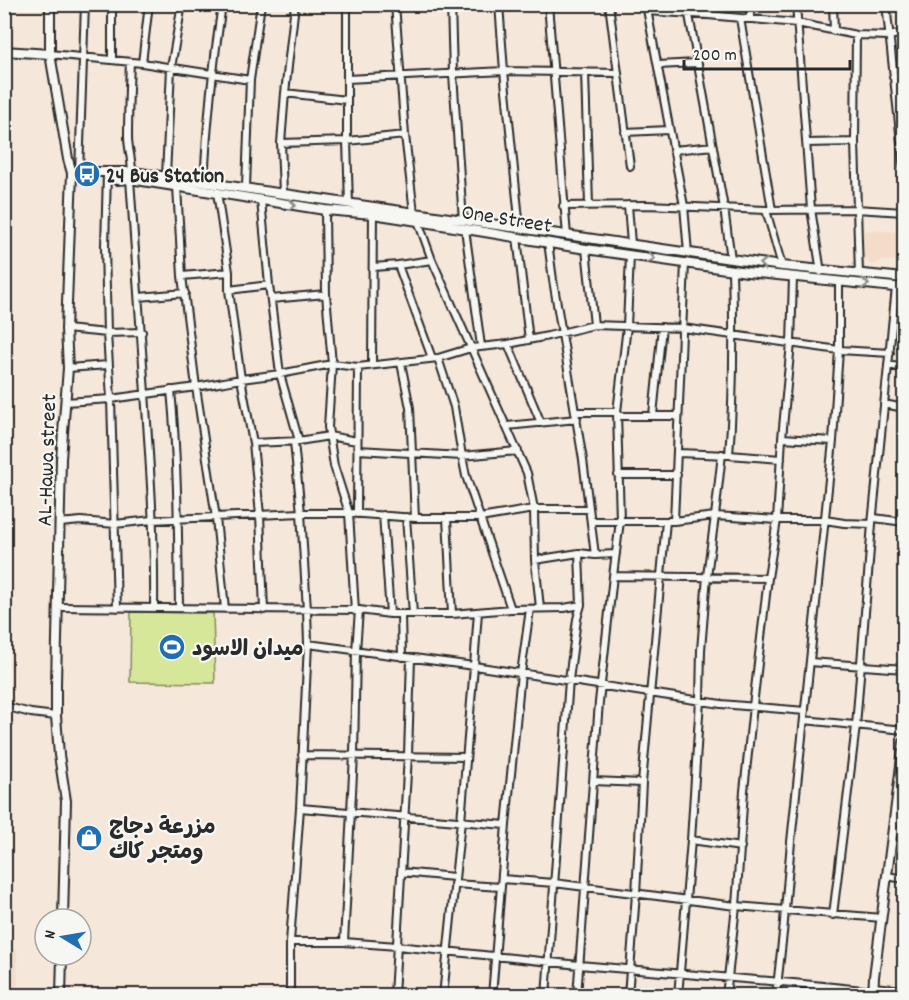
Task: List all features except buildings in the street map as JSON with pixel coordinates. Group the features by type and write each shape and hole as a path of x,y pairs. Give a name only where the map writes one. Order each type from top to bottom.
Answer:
{"street":[{"name":"AL-Hawa street","path":"50,4 50,54 68,159 76,173 66,329 68,368 61,459 56,716 66,801 63,907"},
{"path":"76,173 85,4"},
{"path":"112,4 112,60"},
{"path":"142,63 149,4"},
{"path":"166,176 171,68 182,4"},
{"path":"204,182 212,73 222,4"},
{"path":"246,188 250,80 261,4"},
{"path":"283,194 281,143 295,4"},
{"path":"347,4 349,204"},
{"path":"361,4 395,5 405,135 416,217 432,260 527,473 534,509 535,560 540,608"},
{"path":"451,4 453,74 464,225 481,346"},
{"path":"499,4 529,340"},
{"path":"548,4 567,236"},
{"path":"609,4 630,166"},
{"path":"627,4 689,14 797,23 856,35 889,36 904,33"},
{"path":"687,4 731,259"},
{"path":"750,4 750,18"},
{"path":"796,4 811,209 822,270 820,280"},
{"path":"833,4 834,31"},
{"path":"886,4 904,170"},
{"path":"646,7 684,206 688,253"},
{"path":"740,18 769,210 783,266"},
{"path":"856,35 855,142 859,274"},
{"path":"4,51 142,63 250,80"},
{"path":"130,62 128,140 154,541 154,608"},
{"path":"658,64 697,63"},
{"path":"347,79 504,71 618,73"},
{"path":"585,72 589,205"},
{"path":"893,77 904,75"},
{"path":"285,93 347,99"},
{"path":"625,132 669,130"},
{"path":"281,143 347,141 405,135"},
{"path":"806,143 855,142"},
{"path":"674,150 713,146"},
{"path":"107,172 105,246 117,608"},
{"name":"One Street","path":"76,173 107,172 117,180 132,175 166,176 349,204 373,211"},
{"name":"One Street","path":"132,175 177,186 325,210 373,211 518,233 567,236 783,266 904,278"},
{"path":"177,186 182,276 216,518 225,609"},
{"path":"217,192 241,379 253,443 260,515 264,610"},
{"path":"261,200 280,374 297,442 307,610 308,644 300,808 290,942 290,996"},
{"path":"628,205 631,244"},
{"path":"563,206 684,206 769,210 856,209 904,212"},
{"path":"325,210 326,294 332,364 328,427 334,466 349,513 357,610 354,755 344,942"},
{"path":"372,365 373,211"},
{"name":"One Street","path":"518,233 548,242 586,249 732,270 904,288"},
{"path":"605,251 608,241"},
{"path":"548,242 576,415 595,555"},
{"path":"586,249 594,325"},
{"path":"577,996 601,685 621,520 618,414 627,326 630,255"},
{"path":"374,267 432,260"},
{"path":"674,521 685,263"},
{"path":"398,265 452,401 462,456 511,609"},
{"path":"729,454 734,336 732,270"},
{"path":"182,276 229,273"},
{"path":"726,996 753,706 777,520 791,343 793,278"},
{"path":"776,996 833,441 839,350 839,282"},
{"path":"230,290 269,285"},
{"path":"833,915 856,726 896,287"},
{"path":"139,297 185,293"},
{"path":"271,299 326,294"},
{"path":"65,402 111,399 196,387 332,364 358,367 401,363 435,358 481,346 529,340 594,325 683,328 839,350 890,353"},
{"path":"653,415 662,327"},
{"path":"66,329 107,333 141,332"},
{"path":"508,344 541,423"},
{"path":"401,363 410,408 415,518"},
{"path":"68,368 108,365"},
{"path":"888,365 904,368"},
{"path":"357,514 358,367"},
{"path":"171,390 178,520 179,608"},
{"path":"884,404 904,408"},
{"path":"507,426 541,423 576,415 678,416"},
{"path":"253,443 297,442 329,436 357,441"},
{"path":"782,438 833,441"},
{"path":"358,450 462,456 518,451"},
{"path":"678,453 729,454 781,459"},
{"path":"678,996 687,900 707,576 722,454"},
{"path":"618,475 677,475"},
{"path":"60,523 81,521 115,524 152,520 301,513 349,513 415,518 480,518 534,509 589,508"},
{"path":"383,515 390,614"},
{"path":"591,521 674,521 715,516 825,520 844,523 904,522"},
{"path":"406,517 413,614"},
{"path":"447,518 452,614"},
{"path":"628,996 642,783 666,521"},
{"path":"535,560 579,553 616,554"},
{"path":"546,996 569,680 581,605 579,553"},
{"path":"613,576 768,578"},
{"path":"58,607 357,610 390,614 452,614 511,609 564,608 581,605"},
{"path":"492,996 506,825 521,673 530,609"},
{"path":"443,996 461,821 478,612"},
{"path":"401,614 402,657"},
{"path":"308,644 700,700 805,711"},
{"path":"394,996 405,816 411,658"},
{"path":"810,662 904,669"},
{"path":"4,706 56,716"},
{"path":"804,720 904,730"},
{"path":"873,991 904,742"},
{"path":"302,755 466,757"},
{"path":"593,781 642,783"},
{"path":"300,808 506,825"},
{"path":"894,831 904,833"},
{"path":"691,840 741,847"},
{"path":"401,872 501,887"},
{"path":"887,876 904,879"},
{"path":"502,879 554,883 736,906 882,918"},
{"path":"290,942 344,942 398,946 827,987 873,991 904,990"},
{"path":"61,996 62,967"},
{"path":"826,996 827,987"}],"shaded area":[{"path":"864,230 902,232 900,261 881,260 877,264 869,264 869,260 862,259"},
{"path":"17,950 18,995 5,995 5,951"}],"green space":[{"name":"ميدان الاسود","path":"131,612 213,613 215,683 130,682"}],"place":[{"name":"24 Bus Station","path":"87,174"},
{"name":"ميدان الاسود","path":"172,647"},
{"name":"مزرعة دجاج ومتجر كاك","path":"89,838"}]}
